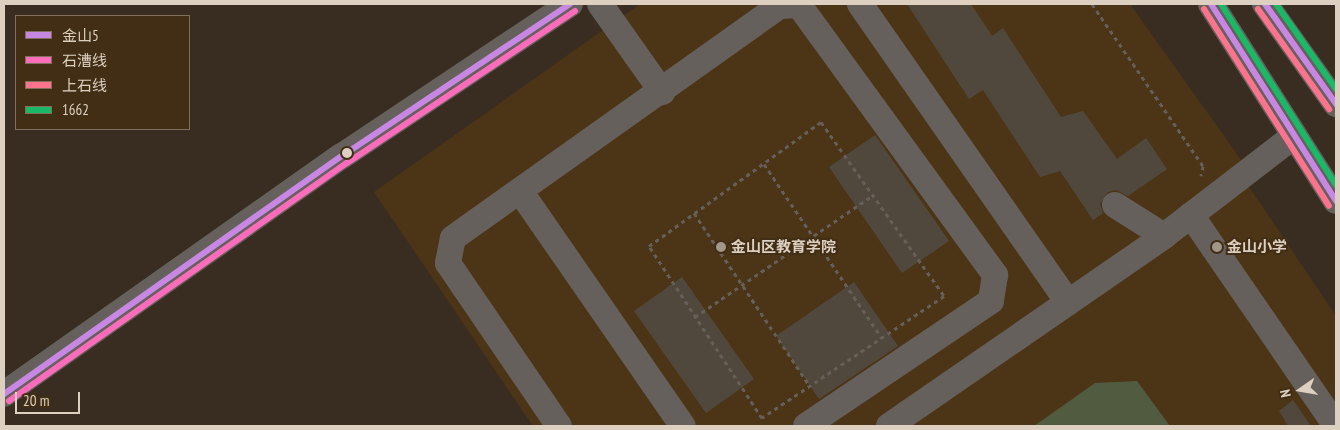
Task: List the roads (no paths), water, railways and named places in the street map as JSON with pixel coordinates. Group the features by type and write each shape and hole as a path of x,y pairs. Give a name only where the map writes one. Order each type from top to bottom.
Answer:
{"street":[{"path":"4,394 342,156 570,4"},
{"path":"600,4 662,92"},
{"path":"559,426 448,264 453,238 662,92 780,6 799,4 995,275 991,301 806,426"},
{"path":"860,4 1068,302"},
{"path":"1211,4 1336,201"},
{"path":"1265,4 1336,104"},
{"path":"889,426 1164,236 1294,136"},
{"path":"520,191 683,426"},
{"path":"1115,205 1164,236"},
{"path":"1191,215 1336,426"}],"place":[{"name":"金山区教育学院","path":"721,247"},
{"name":"金山小学","path":"1217,247"}]}
